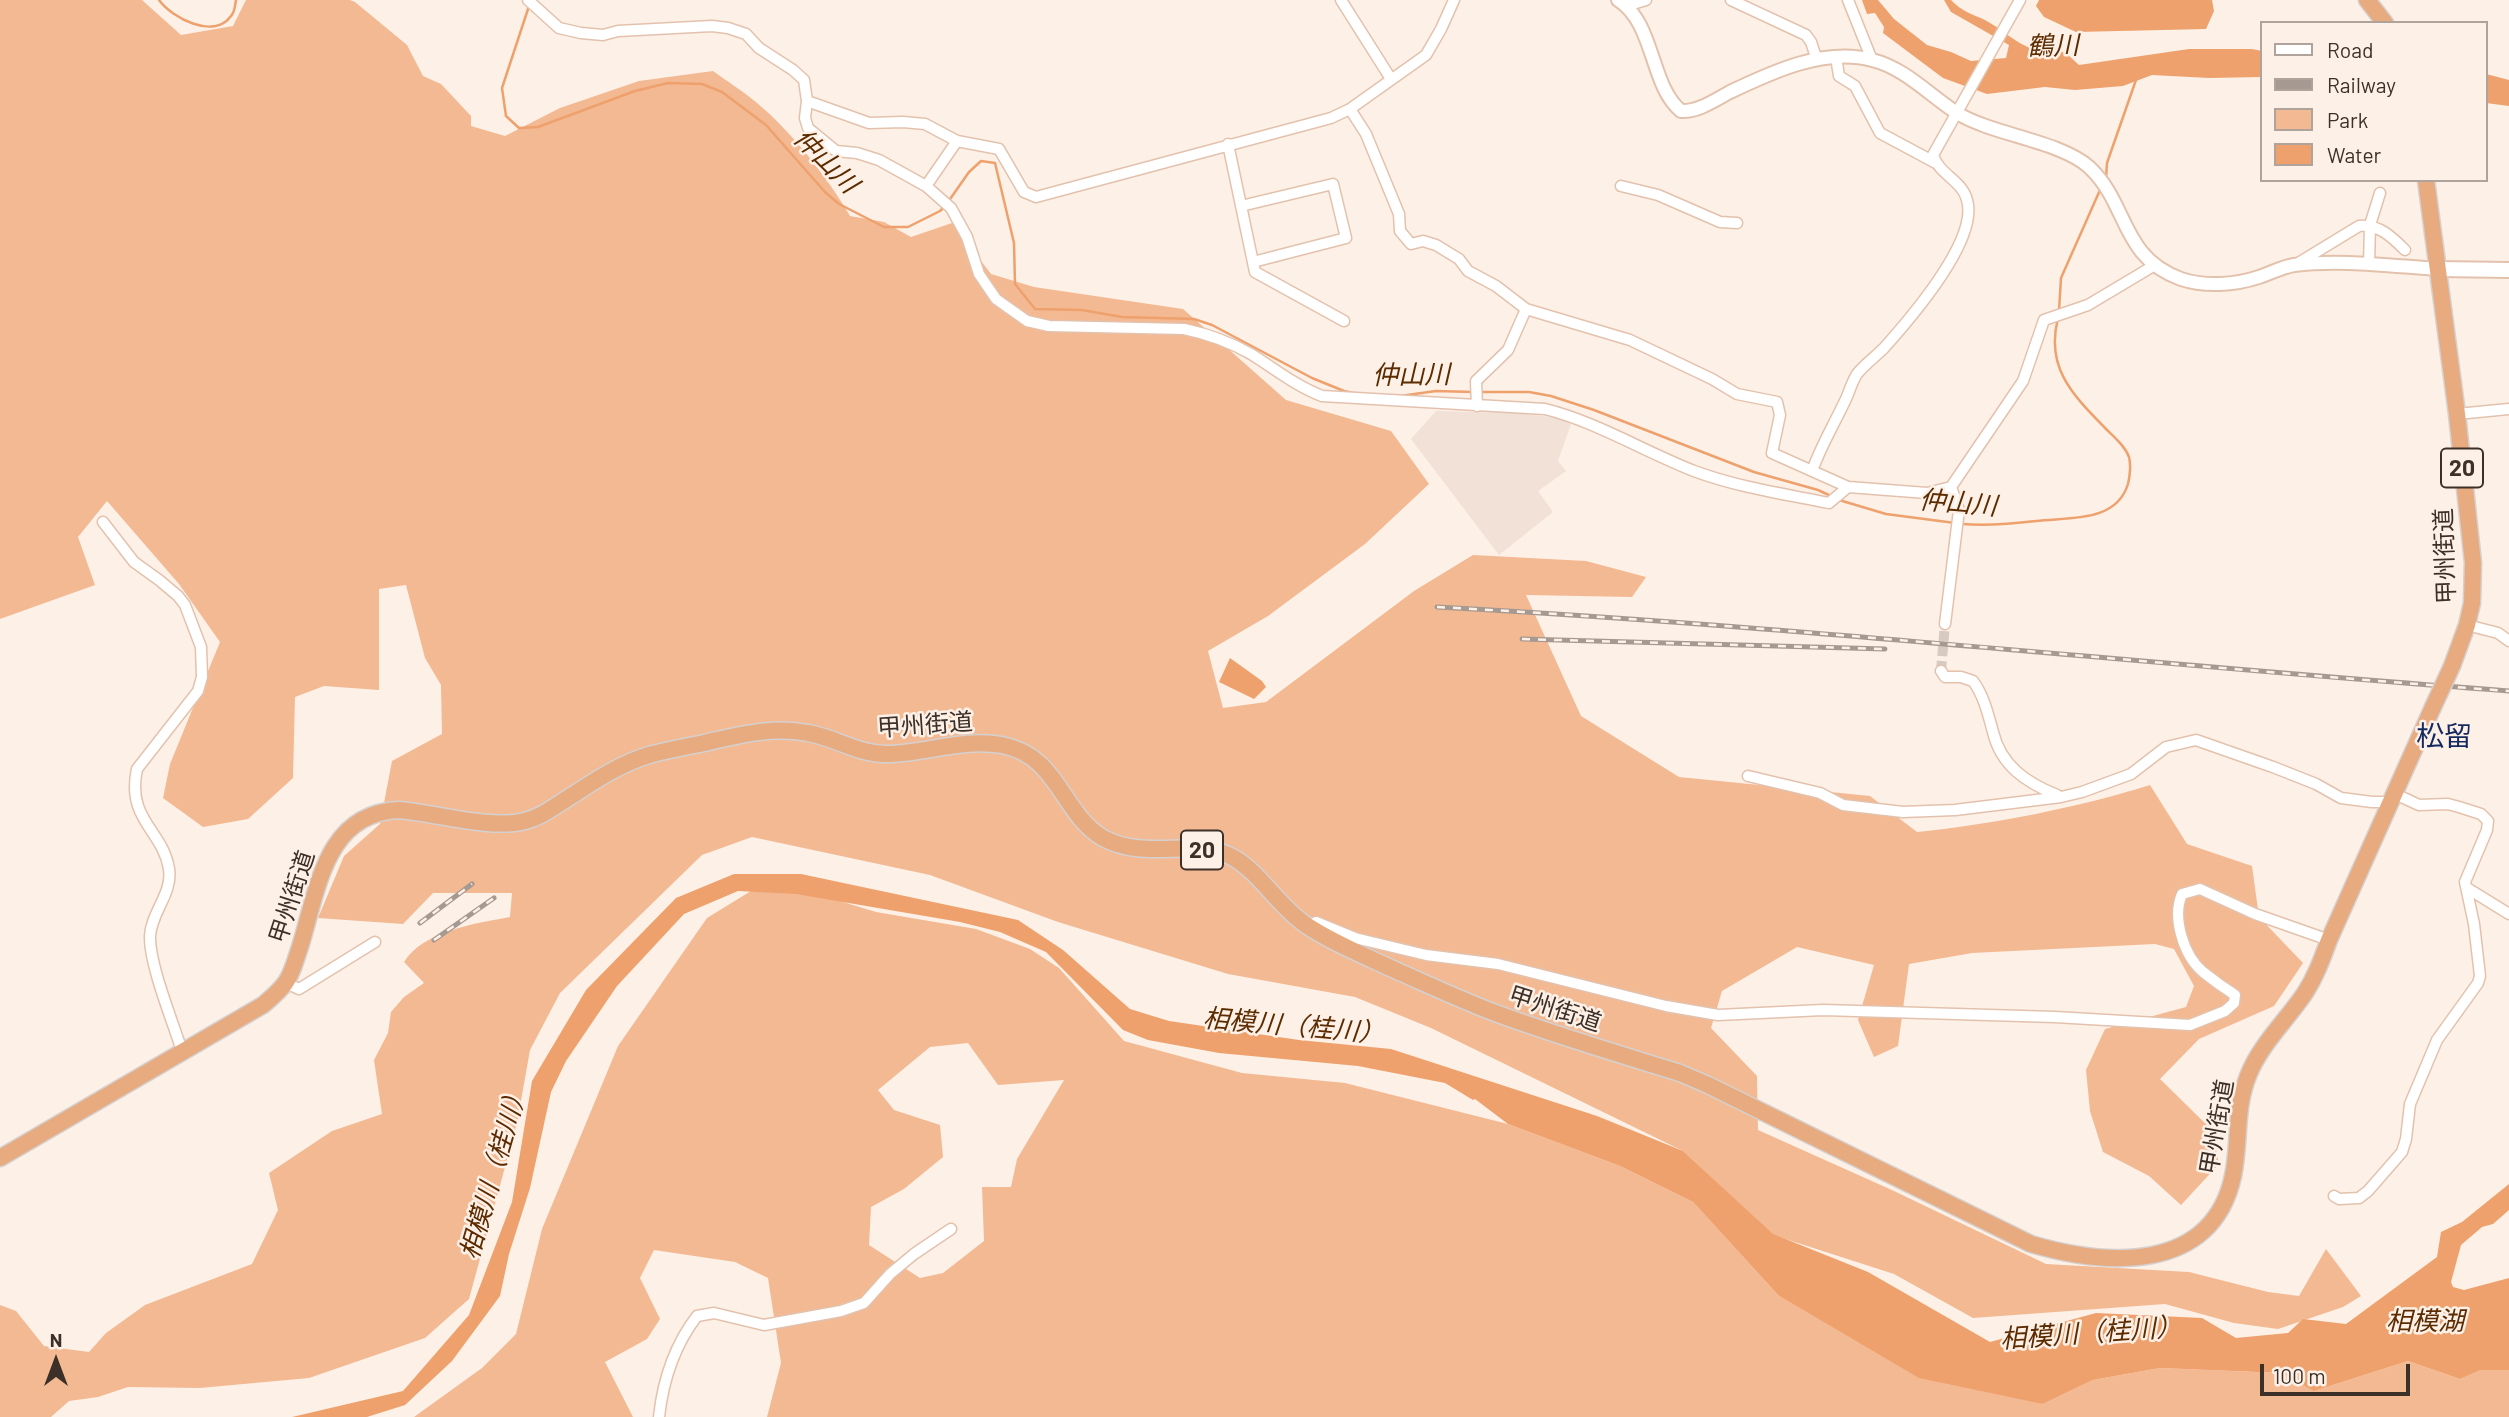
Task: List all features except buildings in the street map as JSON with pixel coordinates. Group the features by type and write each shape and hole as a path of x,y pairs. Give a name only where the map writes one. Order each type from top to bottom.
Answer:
{"highway":[{"path":"2367,0 2383,21"},
{"name":"甲州街道","path":"0,1158 263,1005 286,983 291,973 330,851 345,831 368,815 383,810 399,810 496,824 526,821 546,812 607,773 646,756 756,732 779,730 814,734 875,754 966,744 1005,746 1032,758 1048,771 1079,817 1101,836 1135,849 1208,850 1234,858 1290,913 1307,926 1350,950 1502,1016 1679,1073 1708,1085 2031,1244 2088,1258 2120,1259 2148,1256 2175,1248 2189,1242 2212,1222 2227,1195 2234,1173 2240,1108 2247,1078 2259,1054 2311,983 2452,666 2467,625 2472,603 2473,563 2457,415 2426,182"}],"main road":[{"path":"2438,269 2509,270"}],"street":[{"path":"528,0 559,28 581,33 603,35 618,31 680,27 728,27 746,34 759,48 804,79 807,101 805,118 808,128 836,151 857,153 879,160 926,186 951,208 967,237 979,274 996,299 1027,321 1049,326 1184,329 1205,333 1250,354 1294,383 1322,396 1532,408 1568,415 1691,470 1722,481 1829,503 1848,487"},
{"path":"1341,0 1391,79"},
{"path":"807,101 869,123 925,124 957,141 999,149 1024,192 1036,197 1331,118 1350,109 1426,55 1454,0"},
{"path":"1622,3 1646,0"},
{"path":"1731,0 1806,35 1817,60"},
{"path":"1848,0 1872,60"},
{"path":"1622,3 1639,22 1670,99 1681,111 1696,109 1764,76 1817,60 1849,56 1872,60 1903,73 1961,107 2073,157 2090,168 2102,180 2110,194 2127,233 2155,265 2179,278 2197,283 2217,284 2249,280 2294,265 2359,226 2370,225 2381,230 2405,250"},
{"path":"1812,471 1822,443 1857,374 1926,299 1962,243 1968,214 1963,187 1937,167 1933,155 2018,5"},
{"path":"1836,57 1839,76 1855,86 1880,133 1936,163"},
{"path":"1350,109 1366,134 1399,214 1400,231 1411,244 1423,242 1436,245 1459,259 1468,271 1496,286 1526,309 1630,340 1712,379 1737,394 1777,401 1780,415 1772,453 1848,487 1927,493 1951,487 2023,381 2043,320 2088,305 2155,265"},
{"path":"926,186 957,141"},
{"path":"1228,145 1255,272 1344,321"},
{"path":"1241,206 1333,184 1346,238 1253,262"},
{"path":"1622,186 1658,195 1720,222 1737,223"},
{"path":"2369,265 2370,225 2380,193"},
{"path":"2294,265 2438,269"},
{"path":"1477,406 1476,381 1508,350 1526,309"},
{"path":"2457,415 2509,409"},
{"path":"1945,624 1959,510 1951,487"},
{"path":"103,522 134,562 178,596 185,605 201,647 202,677 198,691 137,769 134,783 140,813 165,856 169,870 168,885 150,934 151,952 181,1051"},
{"path":"2467,625 2498,633 2509,641"},
{"path":"1941,671 1945,677 1961,677 1973,681 1986,706 1996,745 2003,756 2025,779 2061,797"},
{"path":"1748,776 1820,793 1843,805 1903,812 1955,810 2061,797 2118,781 2131,774 2159,750 2196,740 2284,771 2341,798 2372,802 2392,797 2419,805 2448,804 2486,817 2487,830 2466,877 2480,969 2477,983 2437,1040 2410,1104 2402,1152 2360,1198 2339,1199 2334,1196"},
{"path":"2467,888 2509,915"},
{"path":"1307,926 1316,922 1355,938 1426,955 1498,964 1666,1006 1718,1015 1823,1010 2055,1017 2190,1026 2225,1011 2234,1003 2235,995 2200,970 2186,945 2176,906 2182,894 2200,889 2255,914 2329,940"},
{"path":"286,983 299,989 375,942"},
{"path":"659,1417 669,1365 688,1327 697,1316 714,1313 764,1325 815,1317 864,1303 890,1274 951,1229"}],"shaded area":[{"path":"1436,411 1520,413 1557,418 1571,424 1558,461 1566,471 1538,491 1553,512 1499,555 1411,439"}],"green space":[{"path":"0,0 142,0 181,35 233,26 246,0 350,0 407,45 423,76 441,84 471,116 471,126 505,136 560,108 639,81 713,71 752,99 783,127 820,171 850,216 884,222 911,237 952,223 991,274 1034,287 1183,309 1286,400 1391,431 1429,484 1365,544 1268,616 1208,651 1223,708 1266,702 1414,591 1473,555 1586,561 1646,577 1632,597 1526,595 1581,716 1679,777 1870,796 1917,832 2035,814 2150,785 2187,844 2252,866 2259,917 2303,963 2274,1006 2199,1039 2160,1079 2212,1130 2219,1164 2181,1205 2149,1176 2103,1152 2090,1111 2086,1070 2105,1029 2186,1007 2194,986 2174,949 2155,944 1972,953 1909,964 1898,1046 1874,1057 1858,1020 1874,965 1797,947 1722,991 1711,1028 1757,1076 1758,1130 2046,1264 2189,1272 2268,1292 2299,1296 2326,1249 2361,1296 2343,1307 2278,1329 2234,1323 2165,1304 1973,1318 1894,1274 1773,1235 1683,1151 1431,1028 1355,997 1228,974 1058,922 930,875 752,837 702,855 560,993 530,1050 517,1123 469,1299 425,1338 309,1378 200,1388 128,1387 98,1397 69,1401 51,1417 0,1417 0,1305 16,1311 44,1346 89,1352 106,1333 145,1305 252,1264 278,1210 269,1173 332,1131 382,1114 374,1060 388,1033 391,1012 404,997 424,983 404,962 413,951 437,936 467,926 510,917 512,893 433,893 403,924 318,918 344,856 380,824 392,761 442,734 441,685 425,658 406,585 379,589 379,690 324,686 295,697 293,778 248,819 203,827 163,798 170,764 220,642 179,584 107,501 78,537 95,585 0,619"},
{"path":"797,888 876,912 976,929 1030,949 1059,968 1124,1041 1242,1073 1345,1083 1508,1124 1620,1166 1693,1202 1778,1295 2043,1404 2093,1380 2160,1368 2281,1373 2317,1390 2408,1361 2460,1379 2481,1370 2509,1370 2509,1417 767,1417 781,1363 768,1278 735,1262 654,1250 640,1278 660,1319 647,1339 605,1362 633,1417 414,1417 482,1368 516,1334 542,1229 618,1046 707,918 751,891","holes":["968,1043 998,1085 1064,1080 1017,1159 1011,1187 982,1187 984,1241 943,1273 920,1278 869,1245 871,1207 904,1189 943,1157 940,1125 894,1110 878,1090 930,1047"]}],"water":[{"path":"1862,0 1878,0 1894,19 1927,45 1971,61 2006,58 2009,45 1951,12 1944,0 1951,0 1963,10 1985,20 2028,47 2036,40 2067,54 2079,65 2189,49 2252,49 2260,51 2260,77 2152,75 2123,86 2075,90 2045,87 1987,94 1943,78 1883,33 1884,27 1875,13 1867,14"},
{"path":"2039,0 2212,0 2214,11 2206,29 2076,32 2044,17 2036,6"},
{"path":"2488,75 2509,80 2509,106 2488,103"},
{"path":"1230,658 1262,681 1266,687 1254,699 1219,682"},
{"name":"相模湖","path":"734,874 801,874 1018,920 1063,950 1130,1009 1169,1021 1299,1040 1391,1049 1597,1116 1683,1151 1773,1234 1868,1272 1990,1342 2096,1313 2202,1318 2236,1338 2288,1333 2303,1319 2346,1324 2437,1257 2441,1232 2462,1222 2509,1184 2509,1210 2493,1224 2482,1227 2461,1245 2451,1282 2453,1287 2464,1290 2509,1278 2509,1370 2481,1370 2460,1379 2408,1361 2314,1391 2281,1373 2160,1368 2093,1380 2043,1404 1919,1378 1778,1295 1693,1202 1620,1166 1508,1124 1475,1099 1445,1083 1358,1066 1219,1053 1148,1040 1123,1030 1046,952 1000,932 960,922 796,894 738,891 684,914 617,986 566,1061 551,1092 530,1188 509,1254 500,1296 452,1361 405,1405 367,1417 292,1417 403,1391 469,1315 512,1202 532,1081 586,990 676,898"}],"waterway":[{"name":"仲山川","path":"159,0 183,19 204,26 224,23 233,13 236,0"},
{"name":"仲山川","path":"529,6 502,88 506,116 519,128 538,127 635,91 668,83 702,84 722,92 766,125 825,192 839,204 884,227 908,227 944,207"},
{"name":"仲山川","path":"2106,178 2107,163 2137,77"},
{"name":"仲山川","path":"948,202 969,172 981,161 995,163 1014,243 1015,284 1035,309 1082,310 1122,317 1194,319 1212,325 1312,378 1359,394"},
{"name":"仲山川","path":"2059,311 2061,278 2100,190"},
{"name":"仲山川","path":"1962,524 2008,524 2090,516 2113,506 2122,497 2128,484 2130,460 2119,442 2093,416 2065,379 2055,352 2058,318"},
{"name":"仲山川","path":"1400,396 1436,391 1474,392"},
{"name":"仲山川","path":"1480,392 1529,392 1551,396 1754,472 1818,490 1833,497"},
{"name":"仲山川","path":"1839,500 1886,514 1955,523"}],"tunnel":[{"path":"1941,671 1945,624"}],"railway":[{"path":"1437,607 1705,624 2509,691"},
{"path":"1522,639 1885,649"},
{"path":"420,923 472,884"},
{"path":"434,940 494,898"}],"district":[{"name":"松留","path":"2444,737"}],"water label":[{"name":"鶴川","path":"2053,46"},
{"name":"相模川（桂川）","path":"1294,1026"},
{"name":"相模川（桂川）","path":"494,1171"},
{"name":"相模川（桂川）","path":"2091,1333"}]}
